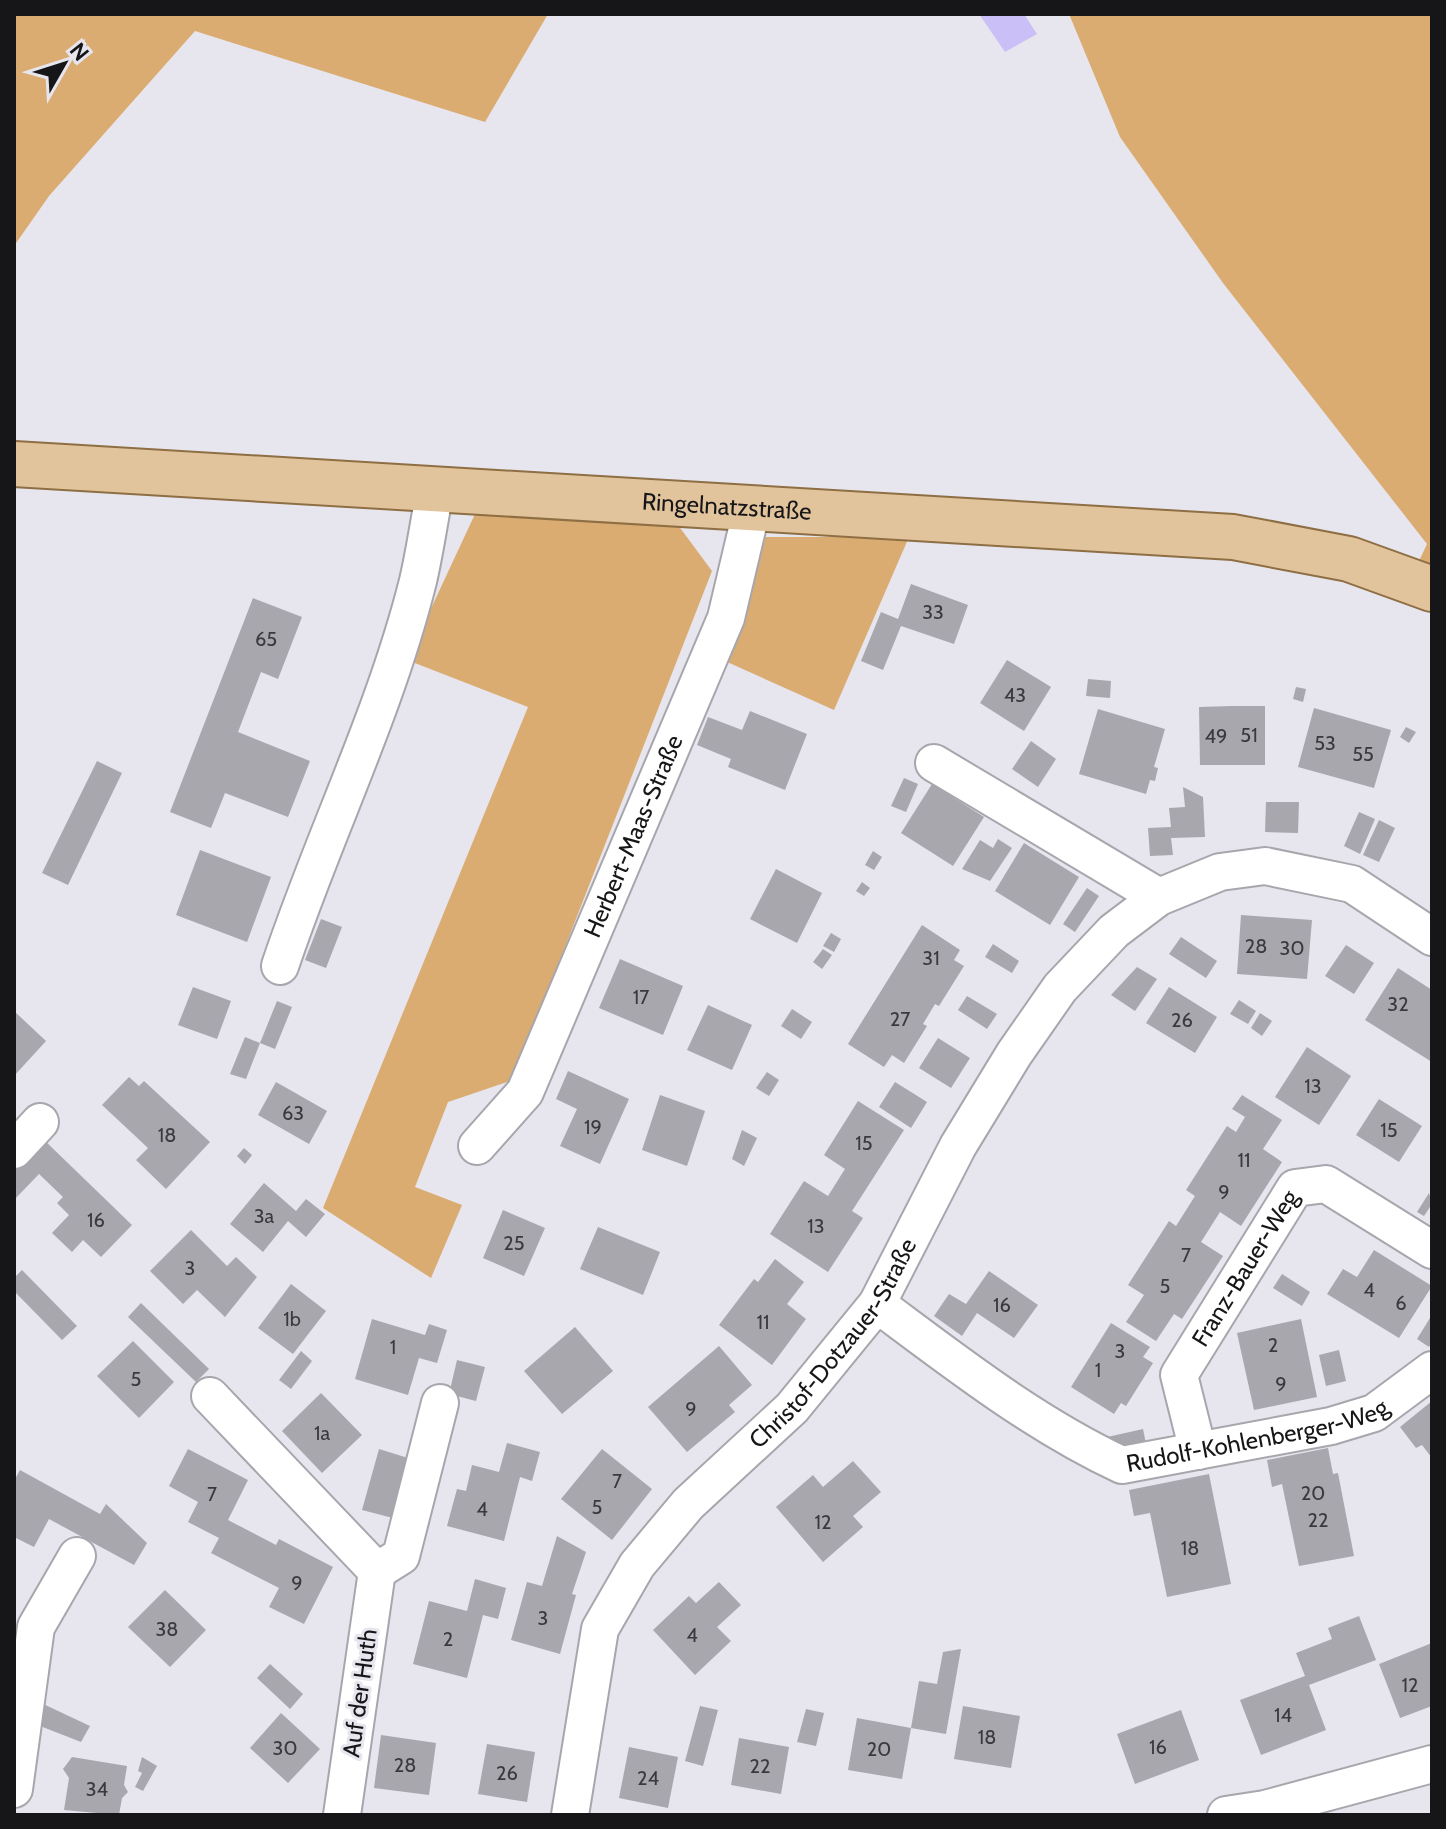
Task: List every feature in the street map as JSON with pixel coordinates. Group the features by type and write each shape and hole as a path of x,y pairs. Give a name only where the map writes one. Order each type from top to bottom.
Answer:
{"main road":[{"name":"Ringelnatzstraße","path":"14,464 1233,537 1349,559 1432,589"}],"street":[{"path":"280,966 306,887 373,720 418,582 435,491"},
{"name":"Herbert-Maas-Straße","path":"477,1146 525,1092 726,618 752,508"},
{"path":"934,763 1159,897"},
{"name":"Christof-Dotzauer-Straße","path":"570,1815 600,1629 637,1565 688,1504 792,1408 877,1304 958,1146 1014,1054 1060,988 1114,931 1159,897 1220,872 1265,866 1352,884 1432,937"},
{"path":"14,1150 40,1122"},
{"name":"Franz-Bauer-Weg","path":"1198,1451 1179,1375 1295,1188 1326,1184 1432,1250"},
{"name":"Rudolf-Kohlenberger-Weg","path":"877,1304 969,1372 1090,1450 1122,1465 1331,1426 1374,1413 1432,1370"},
{"path":"210,1396 377,1571 401,1556 440,1403"},
{"path":"14,1789 36,1627 77,1556"},
{"name":"Auf der Huth","path":"342,1815 377,1571"},
{"path":"1226,1815 1264,1812 1432,1764"}],"shaded area":[{"path":"14,14 548,14 485,122 195,31 49,196 14,246"},
{"path":"979,14 1024,14 1037,34 1005,52"},
{"path":"1069,14 1432,14 1432,585 1413,574 1427,544 1223,283 1120,137"},
{"path":"475,514 675,521 712,571 513,1080 448,1102 415,1187 462,1205 431,1278 323,1208 528,707 407,660"},
{"path":"761,537 909,537 834,710 716,657"}],"building":[{"path":"911,584 968,605 954,644 901,626 883,670 861,661 881,612 898,619"},
{"path":"253,598 302,617 278,679 261,672 238,732 310,761 288,817 225,793 211,828 170,812"},
{"path":"1007,660 1051,687 1024,731 980,703"},
{"path":"1088,679 1111,681 1110,698 1086,696"},
{"path":"1296,687 1306,689 1303,702 1293,699"},
{"path":"1265,706 1265,765 1200,765 1199,707"},
{"path":"1314,708 1391,730 1374,788 1298,767"},
{"path":"1098,709 1165,729 1154,767 1158,768 1155,781 1150,780 1146,794 1079,774"},
{"path":"750,711 807,734 785,790 728,767 731,759 697,745 708,717 742,730"},
{"path":"1406,727 1416,732 1409,743 1400,737"},
{"path":"1031,741 1056,759 1038,787 1012,769"},
{"path":"97,761 122,773 68,885 42,873"},
{"path":"904,778 918,784 906,812 891,806"},
{"path":"932,784 984,817 953,866 901,833"},
{"path":"1183,787 1203,797 1205,837 1171,838 1173,855 1150,856 1148,828 1171,827 1169,808 1185,807"},
{"path":"1266,802 1299,802 1298,833 1265,832"},
{"path":"1359,812 1375,819 1360,854 1344,846"},
{"path":"1379,820 1395,828 1379,862 1363,855"},
{"path":"998,839 1012,848 990,881 962,869 980,840 993,848"},
{"path":"1024,843 1079,877 1050,925 995,891"},
{"path":"200,850 271,877 247,942 176,915"},
{"path":"873,851 882,857 874,870 865,865"},
{"path":"776,869 822,893 797,943 750,919"},
{"path":"862,882 870,888 864,896 856,891"},
{"path":"1087,888 1099,896 1075,932 1063,924"},
{"path":"1241,915 1312,920 1307,979 1237,974"},
{"path":"321,919 342,927 326,968 305,960"},
{"path":"922,925 960,950 954,960 964,966 939,1006 935,1004 923,1024 927,1026 904,1063 892,1055 884,1067 848,1044"},
{"path":"831,933 841,939 834,952 823,946"},
{"path":"1181,937 1217,961 1206,978 1169,954"},
{"path":"993,944 1019,961 1012,973 985,957"},
{"path":"1346,945 1374,963 1354,994 1325,976"},
{"path":"823,949 832,955 822,969 813,962"},
{"path":"620,959 683,986 663,1035 599,1008"},
{"path":"1137,967 1157,979 1135,1011 1111,995"},
{"path":"1398,968 1432,990 1432,1062 1365,1020"},
{"path":"193,987 231,1001 217,1039 178,1025"},
{"path":"1169,987 1217,1017 1195,1053 1146,1023"},
{"path":"967,996 997,1014 987,1029 958,1010"},
{"path":"1239,1000 1256,1011 1248,1024 1230,1014"},
{"path":"277,1001 292,1007 275,1049 260,1043"},
{"path":"708,1005 752,1025 732,1070 687,1050"},
{"path":"792,1009 812,1022 801,1039 781,1026"},
{"path":"14,1011 46,1041 14,1076"},
{"path":"1260,1013 1272,1021 1262,1036 1251,1028"},
{"path":"245,1037 260,1043 246,1079 230,1074"},
{"path":"938,1038 970,1058 951,1088 919,1068"},
{"path":"1307,1047 1351,1076 1319,1125 1275,1097"},
{"path":"568,1071 629,1099 600,1164 560,1146 577,1109 556,1099"},
{"path":"767,1072 779,1080 769,1096 756,1088"},
{"path":"129,1077 139,1086 144,1081 210,1142 166,1189 136,1160 148,1148 102,1105"},
{"path":"276,1082 327,1111 309,1144 258,1115"},
{"path":"895,1082 927,1102 911,1128 879,1107"},
{"path":"660,1095 705,1111 687,1166 642,1150"},
{"path":"1242,1095 1282,1120 1263,1149 1282,1162 1241,1226 1220,1212 1201,1242 1223,1256 1182,1319 1174,1314 1156,1341 1126,1322 1144,1295 1128,1285 1169,1221 1176,1226 1195,1196 1186,1190 1227,1126 1236,1132 1245,1117 1232,1109"},
{"path":"1379,1099 1422,1126 1399,1162 1356,1135"},
{"path":"858,1101 904,1130 852,1211 863,1218 828,1272 770,1234 804,1181 828,1196 845,1169 824,1155"},
{"path":"742,1130 757,1138 744,1166 732,1159"},
{"path":"42,1138 132,1225 101,1257 83,1240 72,1252 52,1233 69,1215 57,1203 63,1197 39,1174 14,1200 14,1167"},
{"path":"244,1148 252,1155 245,1164 237,1156"},
{"path":"264,1183 296,1211 306,1199 325,1214 306,1237 288,1221 263,1252 230,1224"},
{"path":"1429,1193 1432,1204 1424,1216 1417,1212"},
{"path":"503,1210 545,1228 524,1276 483,1258"},
{"path":"598,1227 660,1252 643,1295 580,1269"},
{"path":"191,1230 227,1266 236,1257 257,1277 225,1317 197,1290 183,1304 150,1271"},
{"path":"1374,1250 1432,1286 1399,1338 1327,1294 1343,1269 1357,1277"},
{"path":"775,1259 804,1282 787,1304 806,1319 772,1365 719,1325 754,1279 758,1282"},
{"path":"22,1270 77,1326 62,1340 14,1291 14,1278"},
{"path":"989,1271 1038,1305 1014,1338 977,1313 962,1336 934,1316 949,1294 966,1304"},
{"path":"1282,1274 1310,1292 1302,1306 1273,1288"},
{"path":"291,1284 326,1311 293,1354 258,1328"},
{"path":"141,1303 209,1369 196,1382 128,1317"},
{"path":"1430,1318 1432,1342 1429,1347 1417,1339"},
{"path":"372,1319 425,1335 429,1324 447,1330 437,1363 419,1358 408,1395 355,1379"},
{"path":"1301,1319 1317,1397 1254,1410 1237,1333"},
{"path":"1111,1323 1150,1347 1143,1357 1153,1363 1126,1406 1121,1403 1114,1414 1071,1387"},
{"path":"575,1327 613,1371 562,1414 524,1371"},
{"path":"133,1341 174,1382 139,1418 97,1376"},
{"path":"719,1346 752,1385 729,1405 735,1412 687,1452 648,1407"},
{"path":"1339,1350 1346,1381 1326,1386 1319,1355"},
{"path":"301,1351 312,1361 291,1389 279,1380"},
{"path":"457,1360 485,1367 476,1401 449,1394"},
{"path":"321,1393 362,1435 322,1473 282,1431"},
{"path":"1432,1401 1432,1458 1422,1445 1416,1448 1400,1427"},
{"path":"1143,1429 1146,1444 1116,1449 1103,1438"},
{"path":"507,1443 540,1452 532,1481 520,1477 504,1541 447,1526 457,1489 466,1491 472,1465 499,1472"},
{"path":"1328,1448 1333,1474 1338,1473 1354,1556 1299,1566 1282,1484 1272,1487 1267,1460"},
{"path":"188,1449 248,1480 228,1520 276,1545 279,1539 333,1567 304,1624 269,1607 279,1588 211,1553 219,1538 188,1522 198,1502 169,1486"},
{"path":"379,1449 408,1458 393,1518 362,1510"},
{"path":"602,1449 652,1489 612,1540 561,1499"},
{"path":"853,1461 881,1492 853,1516 863,1527 823,1562 776,1507 813,1475 823,1487"},
{"path":"20,1470 100,1514 106,1504 147,1543 134,1565 49,1519 34,1547 14,1537 14,1481"},
{"path":"1209,1474 1231,1584 1167,1597 1150,1513 1134,1516 1129,1490"},
{"path":"557,1536 586,1552 572,1594 576,1595 560,1654 511,1640 527,1582 542,1586"},
{"path":"475,1579 506,1588 498,1619 483,1615 467,1678 413,1664 429,1601 467,1611"},
{"path":"719,1582 741,1605 717,1627 731,1641 695,1675 653,1630 689,1596 696,1603"},
{"path":"165,1590 206,1630 170,1667 128,1627"},
{"path":"1359,1616 1376,1660 1309,1685 1326,1730 1261,1755 1240,1700 1305,1676 1296,1653 1332,1639 1328,1628"},
{"path":"1432,1643 1432,1706 1400,1718 1379,1664"},
{"path":"961,1649 946,1734 911,1728 919,1681 937,1684 943,1652"},
{"path":"270,1664 303,1694 290,1709 257,1678"},
{"path":"39,1702 90,1726 81,1742 35,1724"},
{"path":"700,1706 718,1710 703,1766 685,1761"},
{"path":"963,1706 1020,1716 1011,1768 954,1759"},
{"path":"806,1709 824,1713 816,1746 797,1742"},
{"path":"1181,1710 1199,1760 1135,1784 1117,1734"},
{"path":"281,1713 320,1749 288,1783 250,1748"},
{"path":"857,1718 911,1728 902,1779 848,1770"},
{"path":"381,1735 436,1743 429,1795 374,1788"},
{"path":"739,1738 789,1747 781,1794 731,1785"},
{"path":"487,1744 535,1752 527,1802 478,1794"},
{"path":"629,1747 678,1757 668,1808 619,1798"},
{"path":"72,1757 127,1766 124,1785 128,1792 122,1798 119,1815 64,1810 69,1778 63,1769"},
{"path":"142,1757 157,1766 143,1791 135,1787 142,1773 138,1771"}]}
